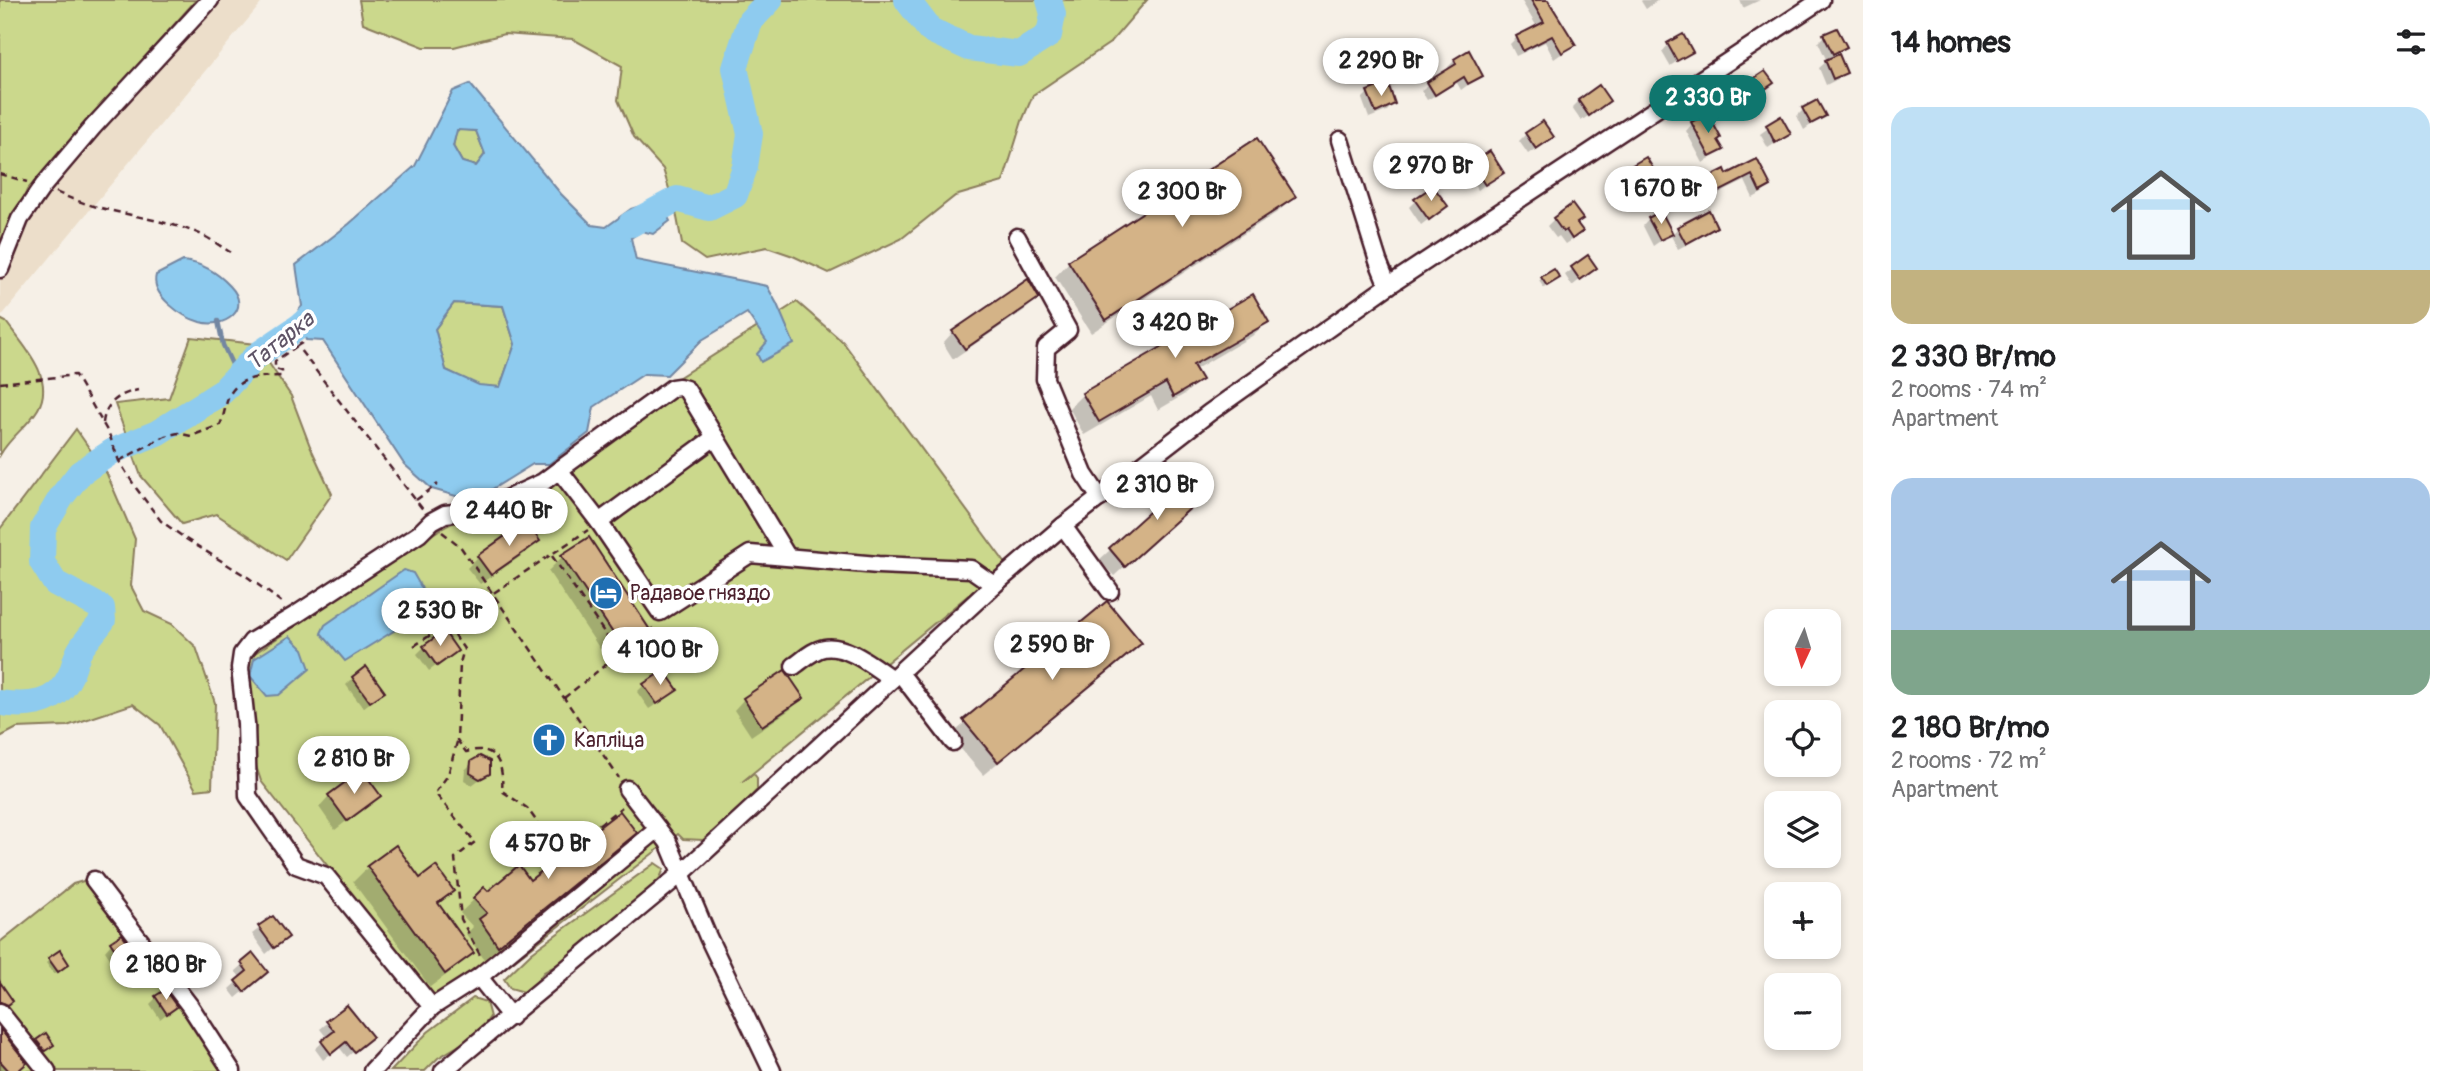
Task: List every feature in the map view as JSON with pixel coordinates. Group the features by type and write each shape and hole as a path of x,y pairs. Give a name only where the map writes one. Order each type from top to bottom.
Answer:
{"street":[{"path":"0,269 20,219 43,186 93,127 210,0"},
{"path":"443,1071 682,873 994,585 1063,526 1209,413 1388,286 1821,0"},
{"path":"1340,140 1388,286"},
{"path":"1017,237 1068,330 1046,348 1045,379 1084,474 1100,498"},
{"path":"432,1007 326,876 296,865 248,796 246,723 240,668 242,654 252,641 298,614 445,514 482,510 544,482 672,388 686,389 787,556"},
{"path":"599,522 715,437"},
{"path":"559,470 599,522 660,612 750,554 878,565 971,569 994,585"},
{"path":"1063,526 1110,591"},
{"path":"794,666 815,652 833,648 896,676 953,742"},
{"path":"630,794 668,842 708,937 772,1071"},
{"path":"372,1071 432,1007 479,977 658,829"},
{"path":"94,880 190,1006 233,1071"},
{"path":"479,977 511,1017"},
{"path":"0,1013 47,1071"}],"path":[{"path":"0,174 43,186 79,203 141,216 195,232 230,252"},
{"path":"119,459 165,436 178,433 191,436 220,425 226,413 228,398 238,384 252,377 282,376 282,370 275,369 275,361 302,343"},
{"path":"297,346 432,522 460,546 630,794 541,868"},
{"path":"0,383 75,375 136,488 161,521 186,540 249,578 298,614"},
{"path":"103,423 104,412 111,402 125,393 138,390"},
{"path":"416,500 438,484"},
{"path":"415,646 599,522"},
{"path":"551,554 619,654"},
{"path":"564,698 653,631 649,621 660,612"},
{"path":"447,625 464,649 460,663 457,740 448,775 435,793 475,842 455,858 461,919 481,956 479,977"},
{"path":"457,740 466,752 470,750 490,753 500,761 504,773 502,791 527,808 560,854"}],"shaded area":[{"path":"0,0 264,0 0,318"}],"green space":[{"path":"0,0 196,0 27,190 0,252"},
{"path":"359,0 1147,0 1110,43 1033,95 1003,182 955,196 901,239 829,273 767,247 705,260 682,244 663,169 634,137 618,100 622,66 573,39 504,34 454,47 424,47 363,23"},
{"path":"457,129 476,131 485,154 476,166 462,162 453,146"},
{"path":"797,302 843,342 1006,564 742,782 754,774 757,778 757,790 703,840 683,839 678,834 471,994 429,995 261,781 252,754 256,726 245,680 249,657 439,530 545,473 612,420"},
{"path":"454,303 503,306 515,344 500,387 479,386 446,370 435,329"},
{"path":"0,319 6,322 28,351 43,386 38,409 0,455"},
{"path":"191,337 256,344 291,396 332,494 286,560 216,514 182,524 141,476 115,404 169,398"},
{"path":"76,429 107,474 135,539 131,586 144,611 172,624 196,647 215,703 212,788 196,790 160,725 133,704 67,726 17,728 0,737 0,529"},
{"path":"655,863 664,869 660,878 639,902 579,953 544,972 528,993 510,988 504,979 532,952"},
{"path":"87,880 233,1071 0,1071 0,942 73,884"},
{"path":"473,998 486,1002 490,1017 476,1035 438,1058 425,1071 391,1071 428,1032"}],"water":[{"path":"470,84 561,194 592,225 606,227 631,209 659,200 670,221 653,234 642,231 631,238 636,260 767,286 794,344 761,362 757,354 767,342 747,313 702,340 667,375 644,374 594,407 589,433 549,464 533,464 473,501 432,489 404,464 323,341 306,340 295,316 302,306 296,265 349,224 415,166 453,91","holes":["457,130 476,131 485,154 476,166 462,162 453,146","454,303 503,306 515,344 500,387 479,385 446,370 435,329"]},
{"path":"183,261 209,269 230,286 238,303 233,316 218,323 200,322 169,304 158,290 156,275"},
{"path":"404,570 413,573 428,599 405,624 345,661 321,633 325,625"},
{"path":"290,636 303,649 310,669 279,695 267,696 250,676 254,659"}],"building":[{"path":"1531,0 1548,0 1576,45 1562,53 1552,36 1523,51 1516,36 1544,22"},
{"path":"1837,28 1847,47 1833,54 1823,34"},
{"path":"1683,34 1693,52 1677,61 1667,43"},
{"path":"1469,50 1483,76 1468,84 1464,77 1435,95 1427,82 1456,64 1454,59"},
{"path":"1839,54 1847,73 1833,79 1825,60"},
{"path":"1765,71 1774,83 1758,94 1750,81"},
{"path":"1388,83 1395,104 1376,113 1367,91"},
{"path":"1599,85 1610,101 1589,116 1578,100"},
{"path":"1817,100 1826,116 1811,124 1802,108"},
{"path":"1708,114 1721,138 1718,140 1724,150 1710,157 1691,122"},
{"path":"1781,116 1791,134 1775,143 1766,125"},
{"path":"1543,121 1554,137 1536,149 1525,133"},
{"path":"1257,138 1296,197 1106,320 1068,261"},
{"path":"1490,151 1504,173 1485,185 1471,164"},
{"path":"1646,157 1662,183 1645,194 1629,167"},
{"path":"1757,159 1771,186 1760,192 1752,175 1709,197 1701,181 1725,169 1727,174"},
{"path":"1433,186 1448,206 1429,220 1414,199"},
{"path":"1572,204 1583,219 1577,223 1583,231 1572,239 1553,218"},
{"path":"1709,210 1717,227 1686,244 1677,227"},
{"path":"1661,211 1673,234 1660,240 1648,218"},
{"path":"1588,255 1597,268 1580,280 1571,267"},
{"path":"1554,269 1560,278 1547,286 1541,277"},
{"path":"1028,279 1039,298 965,349 952,331"},
{"path":"1253,294 1269,322 1193,365 1202,380 1173,397 1166,383 1099,422 1082,393"},
{"path":"1188,477 1204,496 1125,567 1109,548"},
{"path":"526,521 540,541 491,575 477,556"},
{"name":"Радавое гняздо","path":"589,537 650,630 623,648 561,555"},
{"path":"1107,601 1142,643 998,762 963,720"},
{"path":"444,631 458,651 437,666 423,646"},
{"path":"366,666 385,692 370,702 352,677"},
{"path":"664,670 678,690 657,704 643,684"},
{"path":"785,670 804,698 762,726 743,698"},
{"name":"Капліца","path":"552,728 561,741 546,752 536,739"},
{"path":"480,756 490,761 490,774 480,779 470,773 471,761"},
{"path":"362,770 381,796 347,821 328,795"},
{"path":"620,811 637,833 498,946 479,919 487,913 473,898 484,887 488,891 519,865 530,880"},
{"path":"396,845 420,878 436,866 454,891 438,903 474,953 445,974 367,866"},
{"path":"273,916 289,937 274,948 258,926"},
{"path":"122,934 131,946 119,955 110,942"},
{"path":"60,950 69,964 58,972 48,958"},
{"path":"253,953 268,972 244,992 235,981 247,971 241,963"},
{"path":"0,982 13,1001 8,1005 0,1002"},
{"path":"165,990 177,1007 167,1014 155,996"},
{"path":"347,1005 373,1037 354,1052 346,1042 331,1054 321,1041 334,1031 326,1021"},
{"path":"0,1029 27,1063 18,1071 9,1071 0,1061"},
{"path":"46,1033 54,1045 45,1051 36,1040"}],"waterway":[{"name":"Татарка","path":"631,224 677,199 709,208 735,195 745,167 750,134 735,68 750,21 770,0"},
{"name":"Татарка","path":"907,0 930,30 969,48 1019,54 1049,35 1053,14 1049,0"},
{"name":"Татарка","path":"0,703 31,704 58,693 70,676 80,650 103,620 102,608 55,583 42,562 43,528 80,473 113,451 157,433 222,392 256,356 300,326 318,311 324,301"},
{"path":"218,321 223,345 237,375"}],"place":[{"name":"Радавое гняздо","path":"606,593"},
{"name":"Капліца","path":"549,740"}]}
